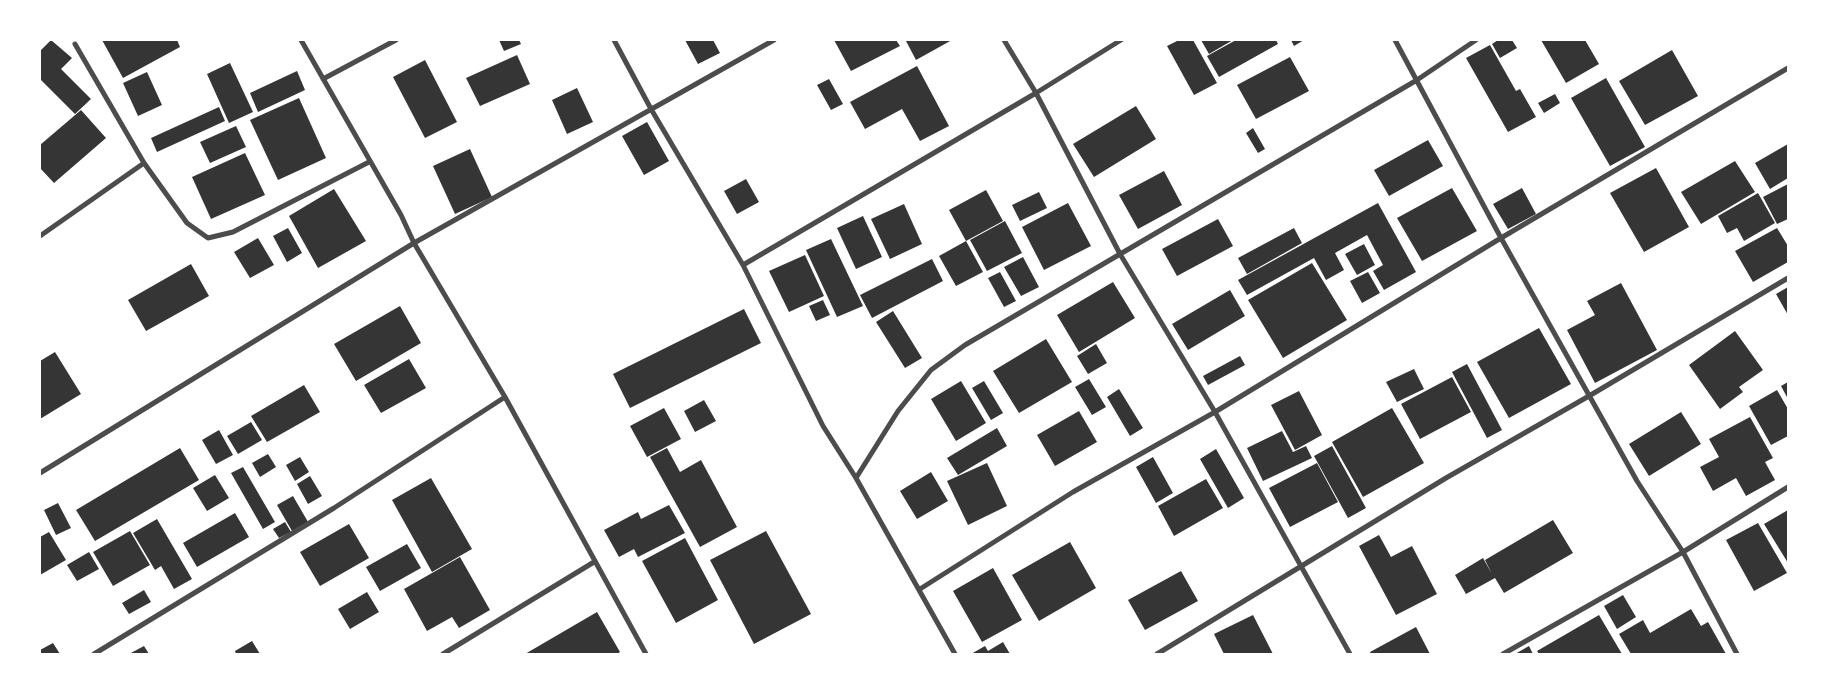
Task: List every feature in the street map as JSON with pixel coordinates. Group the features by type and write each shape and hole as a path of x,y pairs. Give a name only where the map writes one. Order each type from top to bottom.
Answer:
{"street":[{"path":"301,40 401,215 414,243 505,397 646,654"},
{"path":"323,80 396,40"},
{"path":"614,40 651,108 743,265 822,426 856,478 955,654"},
{"path":"40,474 414,243 774,40"},
{"path":"1004,40 1036,93 1120,254 1215,412 1350,654"},
{"path":"743,265 1036,93 1121,40"},
{"path":"1395,40 1501,238 1589,396 1637,481 1683,552 1737,654"},
{"path":"856,478 898,411 931,370 964,345 1417,80 1476,40"},
{"path":"75,44 144,164 187,223 208,238 233,232 369,162"},
{"path":"920,589 1073,492 1215,412 1501,238 1788,68"},
{"path":"40,236 144,164"},
{"path":"1157,654 1446,478 1788,278"},
{"path":"94,654 334,508 505,397"},
{"path":"1503,654 1683,552 1788,487"},
{"path":"443,654 594,562"}],"building":[{"path":"51,40 72,58 61,69 91,99 75,114 40,79 40,51"},
{"path":"102,40 177,40 180,47 123,78"},
{"path":"499,40 519,40 521,44 504,51"},
{"path":"685,40 713,40 720,53 698,64"},
{"path":"834,40 896,40 900,46 851,71"},
{"path":"952,40 916,60 906,41"},
{"path":"1179,40 1193,40 1217,83 1194,95 1167,46"},
{"path":"1201,40 1233,40 1209,54"},
{"path":"1236,40 1276,40 1278,44 1219,77 1207,56"},
{"path":"1291,40 1304,40 1294,46"},
{"path":"1498,40 1512,40 1517,48 1500,58 1492,44"},
{"path":"1541,40 1585,40 1599,64 1566,83"},
{"path":"1490,45 1516,91 1520,89 1536,117 1508,132 1466,58"},
{"path":"1672,50 1698,96 1645,125 1619,81"},
{"path":"517,55 530,84 480,106 466,78"},
{"path":"1290,57 1309,91 1256,119 1237,85"},
{"path":"425,60 457,122 425,138 393,77"},
{"path":"230,63 253,112 229,123 207,74"},
{"path":"917,66 949,126 920,141 902,109 865,129 850,102"},
{"path":"297,71 305,90 258,112 250,93"},
{"path":"147,72 162,105 138,116 123,83"},
{"path":"1606,78 1645,147 1610,166 1571,98"},
{"path":"829,79 843,104 831,110 817,85"},
{"path":"577,88 593,122 567,134 552,100"},
{"path":"1555,94 1560,103 1544,113 1538,103"},
{"path":"299,98 326,158 278,180 250,120"},
{"path":"1136,106 1156,139 1094,177 1073,144"},
{"path":"219,107 225,121 157,152 151,138"},
{"path":"81,110 106,138 54,183 40,168 40,145"},
{"path":"647,122 669,161 644,175 622,136"},
{"path":"236,126 246,147 210,163 200,142"},
{"path":"1253,128 1265,149 1258,153 1246,133"},
{"path":"1428,140 1443,166 1389,196 1374,170"},
{"path":"1788,144 1788,178 1770,189 1755,163"},
{"path":"470,149 492,197 455,214 433,166"},
{"path":"245,153 265,195 211,219 192,177"},
{"path":"1735,161 1755,192 1701,224 1681,192"},
{"path":"1656,168 1689,227 1644,252 1610,193"},
{"path":"1164,171 1182,205 1138,229 1119,195"},
{"path":"746,179 759,202 737,214 724,191"},
{"path":"1788,184 1788,219 1777,224 1763,197"},
{"path":"1452,188 1477,231 1422,261 1397,218"},
{"path":"1522,188 1536,214 1508,229 1493,204"},
{"path":"334,189 366,241 318,268 289,216"},
{"path":"986,190 1003,221 966,241 949,210"},
{"path":"1039,192 1047,208 1020,221 1012,205"},
{"path":"1758,193 1775,223 1744,241 1737,228 1727,233 1718,216"},
{"path":"1068,203 1091,246 1044,270 1022,227"},
{"path":"1378,203 1416,272 1384,290 1373,271 1383,265 1367,235 1335,253 1344,270 1326,280 1314,258 1247,295 1238,280"},
{"path":"904,204 922,244 890,259 871,219"},
{"path":"863,216 882,257 856,269 837,228"},
{"path":"1218,219 1233,246 1177,276 1162,249"},
{"path":"1005,221 1022,253 987,271 970,240"},
{"path":"288,228 302,253 287,262 273,236"},
{"path":"1294,228 1302,243 1247,274 1238,258"},
{"path":"1777,228 1788,246 1788,262 1753,282 1735,251"},
{"path":"258,238 274,265 250,278 234,252"},
{"path":"831,239 863,306 837,317 806,250"},
{"path":"966,241 983,272 956,286 939,256"},
{"path":"1364,244 1375,265 1357,275 1345,254"},
{"path":"805,255 824,296 789,312 769,271"},
{"path":"1023,257 1039,287 1021,296 1004,267"},
{"path":"932,259 943,281 872,318 860,295"},
{"path":"1312,263 1347,320 1283,358 1248,300"},
{"path":"191,264 209,296 146,331 128,300"},
{"path":"1000,272 1016,301 1004,307 988,278"},
{"path":"1368,272 1380,293 1362,303 1350,281"},
{"path":"1113,282 1135,318 1079,352 1057,315"},
{"path":"1621,283 1657,350 1595,383 1567,330 1595,315 1587,301"},
{"path":"1788,287 1788,315 1776,294"},
{"path":"1230,290 1245,316 1188,350 1172,324"},
{"path":"823,300 830,315 816,321 809,306"},
{"path":"400,306 421,343 356,381 334,344"},
{"path":"744,309 761,343 630,408 613,374"},
{"path":"893,311 922,358 905,368 876,322"},
{"path":"1539,328 1571,384 1509,418 1477,362"},
{"path":"1735,331 1763,370 1739,387 1743,392 1720,409 1689,365"},
{"path":"1046,339 1072,382 1019,413 993,371"},
{"path":"1096,344 1107,363 1088,374 1077,356"},
{"path":"55,352 81,394 40,419 40,361"},
{"path":"1240,356 1245,365 1208,385 1203,376"},
{"path":"409,359 426,388 381,413 364,385"},
{"path":"1467,364 1502,430 1487,438 1452,372"},
{"path":"1414,369 1424,389 1397,402 1386,382"},
{"path":"1452,377 1471,412 1420,439 1401,404"},
{"path":"1089,379 1106,407 1092,415 1075,387"},
{"path":"961,381 986,423 956,441 931,399"},
{"path":"984,381 1003,413 991,420 972,388"},
{"path":"1788,382 1788,399 1781,386"},
{"path":"304,385 320,412 267,442 251,416"},
{"path":"1119,389 1143,428 1130,436 1107,397"},
{"path":"1777,390 1788,409 1788,436 1771,445 1749,406"},
{"path":"1299,391 1322,435 1295,450 1271,405"},
{"path":"704,400 716,421 695,432 684,411"},
{"path":"664,408 681,439 647,457 630,426"},
{"path":"1392,408 1424,463 1363,497 1332,442"},
{"path":"1079,411 1097,442 1055,466 1037,435"},
{"path":"1681,412 1701,444 1649,476 1629,444"},
{"path":"1750,417 1773,458 1765,462 1775,480 1746,496 1736,478 1713,491 1700,467 1719,457 1709,439"},
{"path":"251,422 262,440 238,454 227,436"},
{"path":"997,428 1007,446 958,475 947,458"},
{"path":"219,430 233,455 216,464 202,440"},
{"path":"1282,431 1293,452 1306,446 1312,458 1263,481 1247,448"},
{"path":"1332,446 1366,508 1348,518 1314,456"},
{"path":"180,448 199,480 95,541 76,510"},
{"path":"667,448 680,472 701,460 737,527 700,547 650,457"},
{"path":"1216,449 1244,498 1228,508 1200,459"},
{"path":"268,454 276,467 260,477 252,463"},
{"path":"300,457 309,472 295,481 286,465"},
{"path":"1153,457 1173,493 1156,503 1136,467"},
{"path":"987,463 1007,506 968,525 947,481"},
{"path":"1317,463 1338,502 1290,527 1269,488"},
{"path":"243,467 275,522 263,529 231,473"},
{"path":"931,472 948,501 917,519 900,491"},
{"path":"215,475 229,498 207,511 193,488"},
{"path":"310,476 322,496 308,504 297,484"},
{"path":"431,478 472,549 432,572 392,500"},
{"path":"1206,479 1223,508 1174,536 1158,506"},
{"path":"293,496 308,522 292,531 277,505"},
{"path":"58,503 71,528 56,535 44,510"},
{"path":"669,505 685,533 638,557 634,549 619,557 604,530 638,512 641,519"},
{"path":"1788,510 1788,563 1764,524"},
{"path":"235,513 249,537 197,567 183,543"},
{"path":"157,519 192,579 174,589 161,566 155,570 133,533"},
{"path":"1553,520 1573,553 1504,593 1495,578 1466,594 1455,575 1483,558 1492,574 1485,560"},
{"path":"285,522 291,532 279,538 273,529"},
{"path":"1758,523 1787,573 1754,591 1726,540"},
{"path":"349,524 369,558 320,586 300,552"},
{"path":"130,531 150,565 113,586 93,552"},
{"path":"766,531 811,614 754,644 710,560"},
{"path":"49,532 66,560 40,575 40,537"},
{"path":"1379,535 1391,557 1412,546 1437,594 1396,615 1359,546"},
{"path":"685,538 718,600 676,623 642,561"},
{"path":"1070,542 1096,588 1039,621 1012,575"},
{"path":"407,544 421,568 380,591 366,567"},
{"path":"89,552 99,569 77,581 67,565"},
{"path":"460,557 490,610 459,628 452,617 427,631 404,589"},
{"path":"993,568 1022,620 982,642 953,591"},
{"path":"1181,571 1198,601 1145,630 1128,600"},
{"path":"144,590 151,602 129,614 122,603"},
{"path":"367,592 379,612 350,629 338,609"},
{"path":"1623,595 1636,617 1617,629 1604,606"},
{"path":"1691,609 1701,626 1708,622 1726,654 1631,654 1619,634 1643,620 1650,633"},
{"path":"597,612 620,652 617,654 525,654"},
{"path":"1253,615 1273,654 1224,654 1214,634"},
{"path":"1599,615 1622,654 1539,654 1537,651"},
{"path":"1416,627 1430,654 1371,654 1370,652"},
{"path":"252,641 260,654 236,654 235,651"},
{"path":"1003,642 1010,654 971,654 985,646 988,651"},
{"path":"53,643 60,654 40,654 40,650"},
{"path":"144,646 149,654 129,654"},
{"path":"1529,646 1533,654 1515,654"}]}
